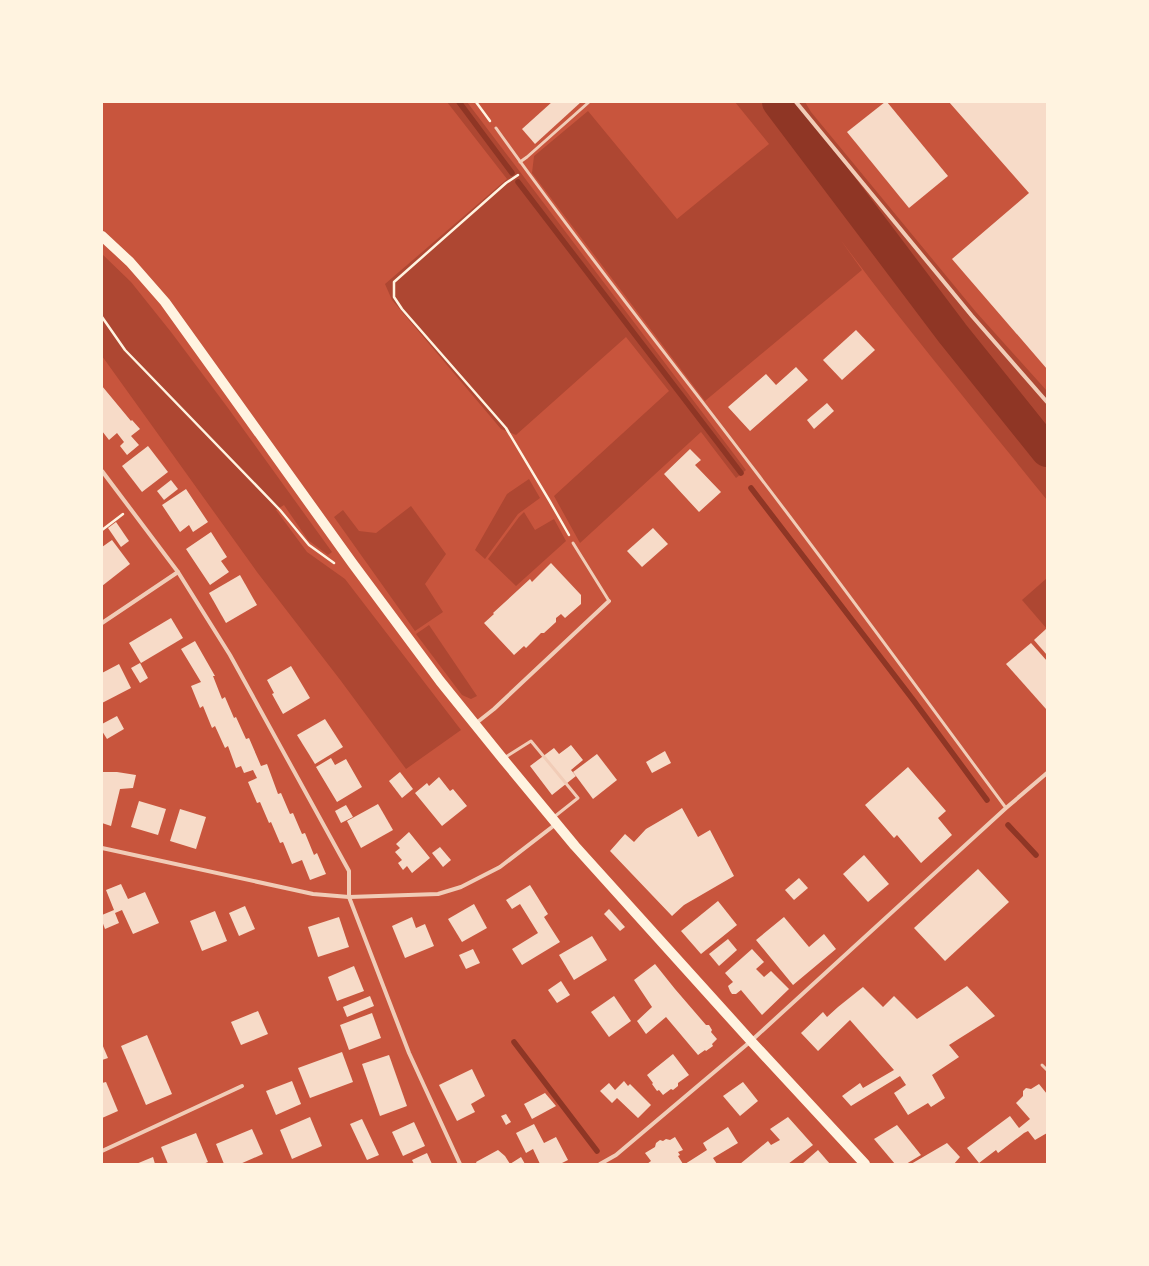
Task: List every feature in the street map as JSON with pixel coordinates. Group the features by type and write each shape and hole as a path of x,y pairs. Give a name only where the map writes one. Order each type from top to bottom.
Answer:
{"main road":[{"path":"102,236 130,262 165,302 353,564 440,681 475,725 554,821 751,1042 865,1164"}],"street":[{"path":"796,102 972,316 1047,402"},
{"path":"102,471 178,572 230,656 349,871 349,897 409,1053 460,1164"},
{"path":"102,623 178,572"},
{"path":"475,725 609,601"},
{"path":"600,1164 616,1155 751,1042 1006,808 1047,773"},
{"path":"102,848 313,894 349,897 438,894 461,887 500,867 554,821"},
{"path":"102,1151 242,1086"}],"lane":[{"path":"520,162 527,158 589,102"},
{"path":"496,128 525,170 757,472 1006,808"},
{"path":"573,543 609,601"},
{"path":"503,759 531,742 578,798 554,821"},
{"path":"1042,1065 1047,1070"}],"path":[{"path":"476,102 496,128"},
{"path":"525,170 506,183 394,282 394,297 402,309 506,428 550,500 573,543"},
{"path":"102,317 125,350 280,510 309,546 343,569 353,564"},
{"path":"102,530 131,508"}],"shaded area":[{"path":"447,102 467,102 746,470 736,478 701,432 580,543 554,496 669,391 626,337 516,435 501,429 392,300 385,284 507,179"},
{"path":"735,102 805,102 811,112 976,312 1047,391 1047,500 916,338 840,239 862,270 705,401 532,173 534,156 588,111 677,219 769,144"},
{"path":"102,254 131,282 171,332 332,552 328,555 308,540 284,505 276,510 307,552 345,579 461,730 406,769 341,681 257,572 102,356"},
{"path":"529,479 540,498 518,514 485,559 475,550 507,494"},
{"path":"411,506 446,554 425,584 443,612 415,631 334,517 343,510 359,531 376,533"},
{"path":"524,512 535,530 554,519 566,541 516,586 488,559"},
{"path":"1047,578 1047,629 1022,600"},
{"path":"429,625 477,696 471,699 462,695 416,634"}],"building":[{"path":"552,102 581,102 535,144 522,129"},
{"path":"887,102 948,176 909,208 847,132"},
{"path":"949,102 1047,102 1047,369 952,259 1029,193"},
{"path":"856,330 875,350 842,380 823,360"},
{"path":"796,367 808,380 750,431 728,407 766,374 776,385"},
{"path":"102,386 131,421 132,420 140,429 131,436 139,445 127,455 120,446 124,442 117,433 109,440 102,431"},
{"path":"827,403 834,411 814,429 807,420"},
{"path":"148,446 168,472 142,492 122,466"},
{"path":"690,449 701,460 695,465 721,492 699,512 664,474"},
{"path":"171,480 178,489 164,500 157,491"},
{"path":"186,489 208,522 193,532 189,525 180,532 162,505"},
{"path":"116,522 129,541 121,547 108,528"},
{"path":"653,528 668,544 642,567 627,551"},
{"path":"211,532 227,557 221,561 229,572 210,585 186,549"},
{"path":"112,540 130,564 102,586 102,547"},
{"path":"551,563 581,595 581,604 565,618 561,614 556,618 556,622 544,633 541,633 526,648 524,646 514,655 484,623 530,579 532,582"},
{"path":"240,575 257,605 226,623 209,593"},
{"path":"171,618 183,638 141,663 129,643"},
{"path":"1046,629 1047,631 1047,655 1034,640"},
{"path":"195,641 215,676 213,676 222,699 225,697 234,718 236,717 246,739 249,738 261,766 267,764 278,794 281,793 290,814 293,813 302,834 305,833 314,855 317,853 326,874 310,880 302,860 292,864 283,842 280,843 260,802 257,803 248,782 257,778 253,770 244,773 241,766 236,768 228,746 225,748 215,726 212,728 203,706 200,708 191,686 201,682 181,649"},
{"path":"1031,643 1047,661 1046,709 1006,664"},
{"path":"140,663 148,678 140,683 131,668"},
{"path":"119,664 131,688 102,703 102,673"},
{"path":"291,666 310,698 283,714 272,694 274,693 267,680"},
{"path":"117,716 124,729 107,739 102,731 102,724"},
{"path":"325,719 343,747 315,764 297,735"},
{"path":"571,745 583,760 571,770 576,776 552,795 530,766 554,748 559,754"},
{"path":"665,751 671,763 652,773 646,762"},
{"path":"597,754 617,780 593,799 573,772"},
{"path":"331,758 335,765 346,759 362,787 337,802 316,767"},
{"path":"908,767 946,811 938,818 952,835 921,863 897,835 894,838 865,805"},
{"path":"102,772 117,772 136,775 133,788 120,789 111,826 102,823"},
{"path":"400,772 413,789 402,798 389,781"},
{"path":"439,777 450,791 453,789 467,806 442,826 415,793 427,783 429,786"},
{"path":"139,801 166,809 158,835 131,827"},
{"path":"378,804 393,830 361,848 347,821"},
{"path":"346,805 353,817 341,823 335,811"},
{"path":"682,808 698,837 710,830 734,876 684,905 672,916 610,851 625,834 634,842 646,829"},
{"path":"180,809 206,817 196,849 170,841"},
{"path":"409,832 430,858 412,873 407,866 403,870 398,863 402,860 395,852 400,848 396,844"},
{"path":"440,847 451,860 443,867 432,853"},
{"path":"864,855 889,884 868,902 843,874"},
{"path":"978,869 1009,902 945,961 914,928"},
{"path":"799,878 808,888 794,900 785,890"},
{"path":"121,884 128,899 145,892 159,923 133,934 122,910 115,913 119,923 105,929 102,921 102,915 114,910 106,890"},
{"path":"530,885 548,914 544,917 560,942 522,965 512,949 538,933 520,904 512,909 506,900"},
{"path":"718,901 737,925 701,954 681,931"},
{"path":"474,904 487,928 462,942 448,919"},
{"path":"245,906 255,929 239,936 229,913"},
{"path":"609,909 625,927 620,931 604,914"},
{"path":"215,911 227,941 202,951 190,921"},
{"path":"339,917 349,947 318,957 308,927"},
{"path":"412,917 416,928 425,924 434,946 405,958 392,926"},
{"path":"784,917 809,947 824,934 836,949 793,985 756,940"},
{"path":"592,936 607,960 574,980 559,955"},
{"path":"728,939 737,950 719,966 709,954"},
{"path":"473,949 480,963 466,969 459,955"},
{"path":"752,949 764,962 756,969 764,977 771,971 789,989 762,1015 741,990 736,994 732,994 728,986 733,982 725,973"},
{"path":"655,964 706,1025 709,1025 712,1030 711,1032 717,1039 712,1044 713,1046 706,1051 705,1050 698,1055 666,1017 646,1034 637,1021 652,1007 634,980"},
{"path":"354,966 364,991 337,1001 328,977"},
{"path":"561,981 570,995 557,1003 548,990"},
{"path":"967,986 995,1016 949,1045 959,1057 932,1075 945,1098 931,1107 928,1103 908,1115 894,1093 906,1085 900,1076 851,1106 842,1096 860,1083 863,1088 894,1070 850,1020 818,1051 801,1033 823,1012 827,1017 863,987 883,1007 894,996 917,1019"},
{"path":"370,996 374,1006 347,1017 343,1007"},
{"path":"614,996 631,1021 609,1037 591,1012"},
{"path":"258,1011 268,1034 241,1045 231,1022"},
{"path":"372,1013 381,1038 349,1050 340,1025"},
{"path":"147,1035 172,1094 146,1105 121,1046"},
{"path":"102,1044 108,1058 102,1060"},
{"path":"342,1052 353,1082 310,1098 298,1068"},
{"path":"673,1054 689,1075 678,1083 678,1086 673,1090 671,1089 663,1095 659,1090 657,1091 647,1075"},
{"path":"389,1055 407,1106 380,1116 362,1064"},
{"path":"472,1069 485,1096 471,1104 475,1112 457,1121 439,1085"},
{"path":"292,1081 301,1104 276,1115 266,1091"},
{"path":"624,1081 628,1086 630,1084 651,1105 638,1118 617,1098 612,1103 600,1091 609,1083 615,1090"},
{"path":"106,1082 118,1111 102,1118 102,1083"},
{"path":"743,1082 758,1101 740,1116 723,1096"},
{"path":"1039,1084 1047,1094 1047,1133 1035,1140 1028,1131 998,1153 996,1150 979,1163 967,1148 1010,1116 1019,1128 1030,1119 1016,1103 1023,1096 1023,1091 1026,1088 1031,1089"},
{"path":"545,1093 556,1106 532,1119 524,1104"},
{"path":"506,1114 511,1122 506,1125 501,1116"},
{"path":"310,1117 322,1146 292,1159 280,1130"},
{"path":"788,1117 813,1145 788,1164 740,1164 768,1141 771,1145 780,1140 770,1129"},
{"path":"362,1119 379,1155 367,1160 350,1124"},
{"path":"414,1122 425,1146 403,1156 392,1132"},
{"path":"534,1124 544,1143 556,1137 568,1160 560,1164 540,1164 533,1149 526,1153 516,1133"},
{"path":"897,1125 921,1155 906,1164 895,1164 874,1139"},
{"path":"728,1127 738,1143 713,1158 717,1164 685,1164 707,1150 703,1143"},
{"path":"252,1129 263,1154 240,1164 224,1164 216,1144"},
{"path":"196,1133 208,1162 203,1164 168,1164 161,1147"},
{"path":"675,1137 683,1150 678,1152 680,1155 678,1156 683,1164 647,1164 651,1161 645,1153 655,1147 656,1143 660,1140 670,1140"},
{"path":"947,1143 960,1157 954,1164 911,1164"},
{"path":"498,1150 505,1156 510,1164 477,1164 476,1162"},
{"path":"818,1150 830,1164 802,1164"},
{"path":"427,1153 432,1164 414,1164 412,1160"},
{"path":"153,1157 155,1164 136,1164"},
{"path":"521,1157 525,1164 510,1164"}],"waterway":[{"path":"459,102 512,173"},
{"path":"778,102 953,334 1047,451"},
{"path":"518,182 741,473"},
{"path":"751,488 914,701 987,800"},
{"path":"1008,825 1036,855"},
{"path":"514,1042 597,1151"}]}
